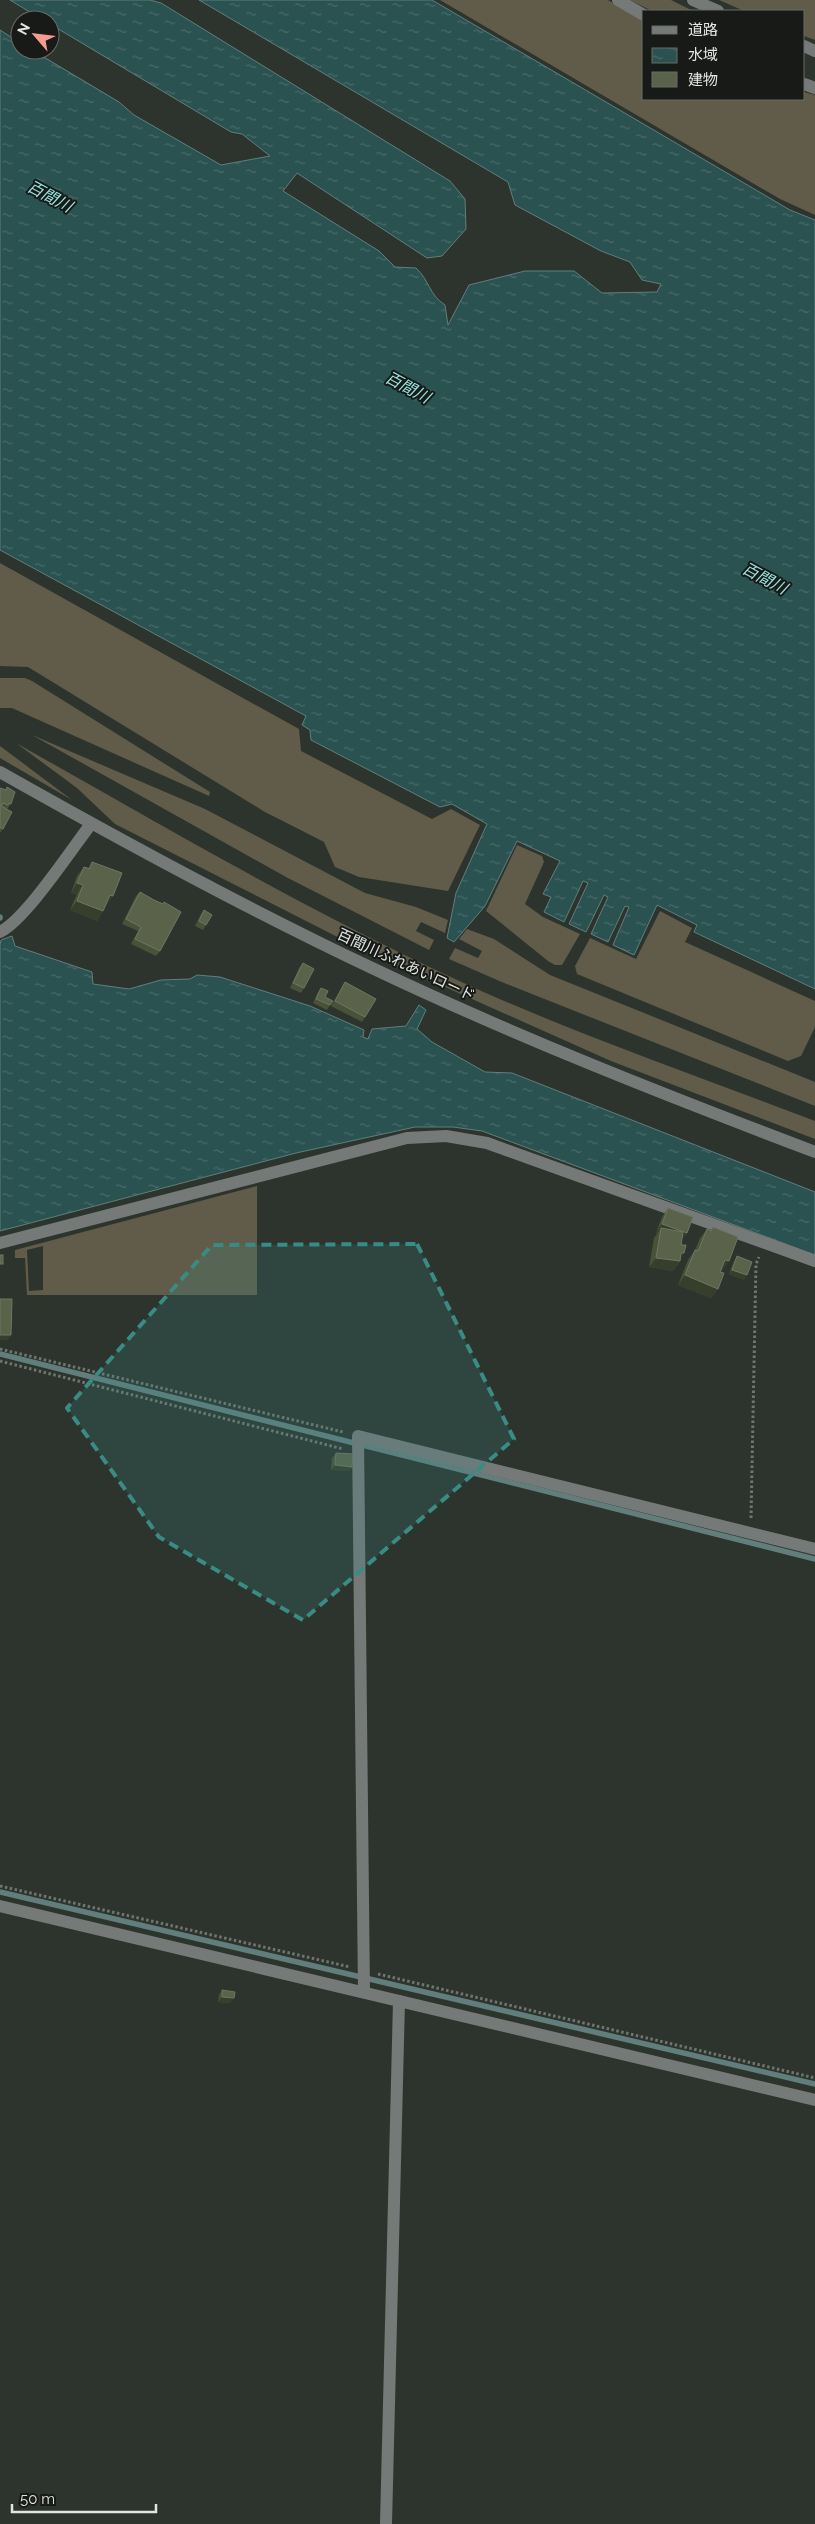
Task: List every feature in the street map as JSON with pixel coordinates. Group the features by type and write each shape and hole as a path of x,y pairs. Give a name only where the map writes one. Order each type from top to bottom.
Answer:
{"street":[{"path":"618,0 642,14"},
{"path":"693,0 716,10"},
{"name":"百間川ふれあいロード","path":"0,772 91,824 242,904 372,968 545,1046 680,1101 815,1152"},
{"path":"0,932 7,928 29,906 91,824"},
{"path":"0,1243 407,1138 446,1136 487,1144 815,1261"},
{"path":"363,1980 358,1444 815,1549"},
{"path":"0,1906 363,1980 398,2001 815,2100"},
{"path":"386,2524 398,2001"}],"path":[{"path":"751,1533 756,1264 763,1243"},
{"path":"0,1349 358,1444"},
{"path":"0,1361 358,1444"},
{"path":"0,1886 363,1980 815,2078"}],"highlighted area":[{"path":"417,1244 514,1439 303,1620 159,1537 67,1408 212,1245"}],"shaded area":[{"path":"440,0 608,0 642,20 642,100 805,100 805,92 815,95 815,215 780,199"},
{"path":"630,0 671,0 691,10 650,10"},
{"path":"719,0 815,0 815,40 805,36 805,10 742,10"},
{"path":"0,563 299,729 301,751 432,819 451,809 480,825 448,891 359,877 335,867 324,842 265,812 28,667 0,666"},
{"path":"0,678 25,678 32,681 210,792 209,796 12,708 0,708"},
{"path":"32,735 205,809 365,893 416,907 448,920 445,933 421,922 416,931 434,940 429,950 286,877"},
{"path":"16,743 233,865 399,952 544,1018 815,1121 815,1139 611,1061 369,953 115,824 77,788"},
{"path":"0,746 72,800 0,758"},
{"path":"517,845 542,856 544,862 525,904 543,917 580,934 562,965 555,965 548,961 486,911"},
{"path":"660,911 692,928 685,942 815,1001 815,1027 801,1056 788,1061 577,974 575,966 590,938 636,959"},
{"path":"467,929 494,939 550,975 815,1082 815,1106 504,983 449,959 455,948 478,958 482,951 459,939"},
{"path":"257,1186 257,1295 27,1295 25,1258 15,1258 15,1250","holes":["43,1246 43,1290 29,1291 27,1250"]}],"water":[{"name":"百間川","path":"10,0 150,0 161,3 450,181 465,199 466,229 442,256 427,258 297,173 283,191 379,251 395,267 416,268 432,292 445,305 448,325 469,285 525,271 574,271 602,293 657,292 661,284 642,280 630,262 601,251 515,205 508,182 199,0 432,0 790,210 815,220 815,989 694,932 697,925 657,905 634,955 613,945 629,907 625,906 608,942 591,934 608,897 604,895 586,932 569,924 588,883 583,881 564,922 544,912 551,897 543,894 560,861 517,841 485,906 454,942 447,938 456,893 487,824 452,804 440,807 311,740 310,730 302,725 306,716 0,550 0,30 10,36 10,60 49,60 119,102 134,115 221,165 270,156 242,134 231,132 60,30 60,10 26,10"},
{"path":"12,936 15,946 92,972 93,984 129,989 161,980 190,979 197,975 220,977 310,1006 364,1030 363,1037 368,1039 372,1029 406,1026 419,1005 426,1010 417,1029 432,1042 485,1072 512,1073 815,1192 815,1255 482,1131 453,1127 415,1127 296,1153 0,1231 0,945 1,940"}],"building":[{"path":"7,787 15,792 11,804 3,803 1,806 12,812 3,829 0,827 0,788 6,790"},
{"path":"92,862 122,873 113,896 110,895 103,911 77,901 83,885 77,883 84,867 90,869"},
{"path":"140,892 163,904 164,902 181,912 160,951 135,939 141,927 126,919"},
{"path":"204,910 212,915 206,925 199,921"},
{"path":"303,963 314,969 304,988 293,983"},
{"path":"345,982 376,999 365,1017 335,1001"},
{"path":"321,988 328,991 325,997 333,1001 330,1005 316,999"},
{"path":"668,1208 693,1217 687,1233 662,1224"},
{"path":"713,1227 738,1237 729,1261 725,1260 720,1272 724,1273 718,1289 685,1275 695,1250 698,1251 707,1229 711,1231"},
{"path":"661,1228 683,1232 681,1245 686,1245 684,1253 681,1253 680,1261 656,1258"},
{"path":"0,1255 3,1255 3,1264 0,1264"},
{"path":"737,1256 752,1262 747,1275 732,1270"},
{"path":"0,1299 12,1299 11,1335 0,1335"},
{"path":"336,1453 353,1454 352,1467 335,1465"},
{"path":"222,1990 235,1992 234,1998 222,1997"}],"waterway":[{"path":"0,1354 815,1559"},
{"path":"0,1892 815,2084"}]}
